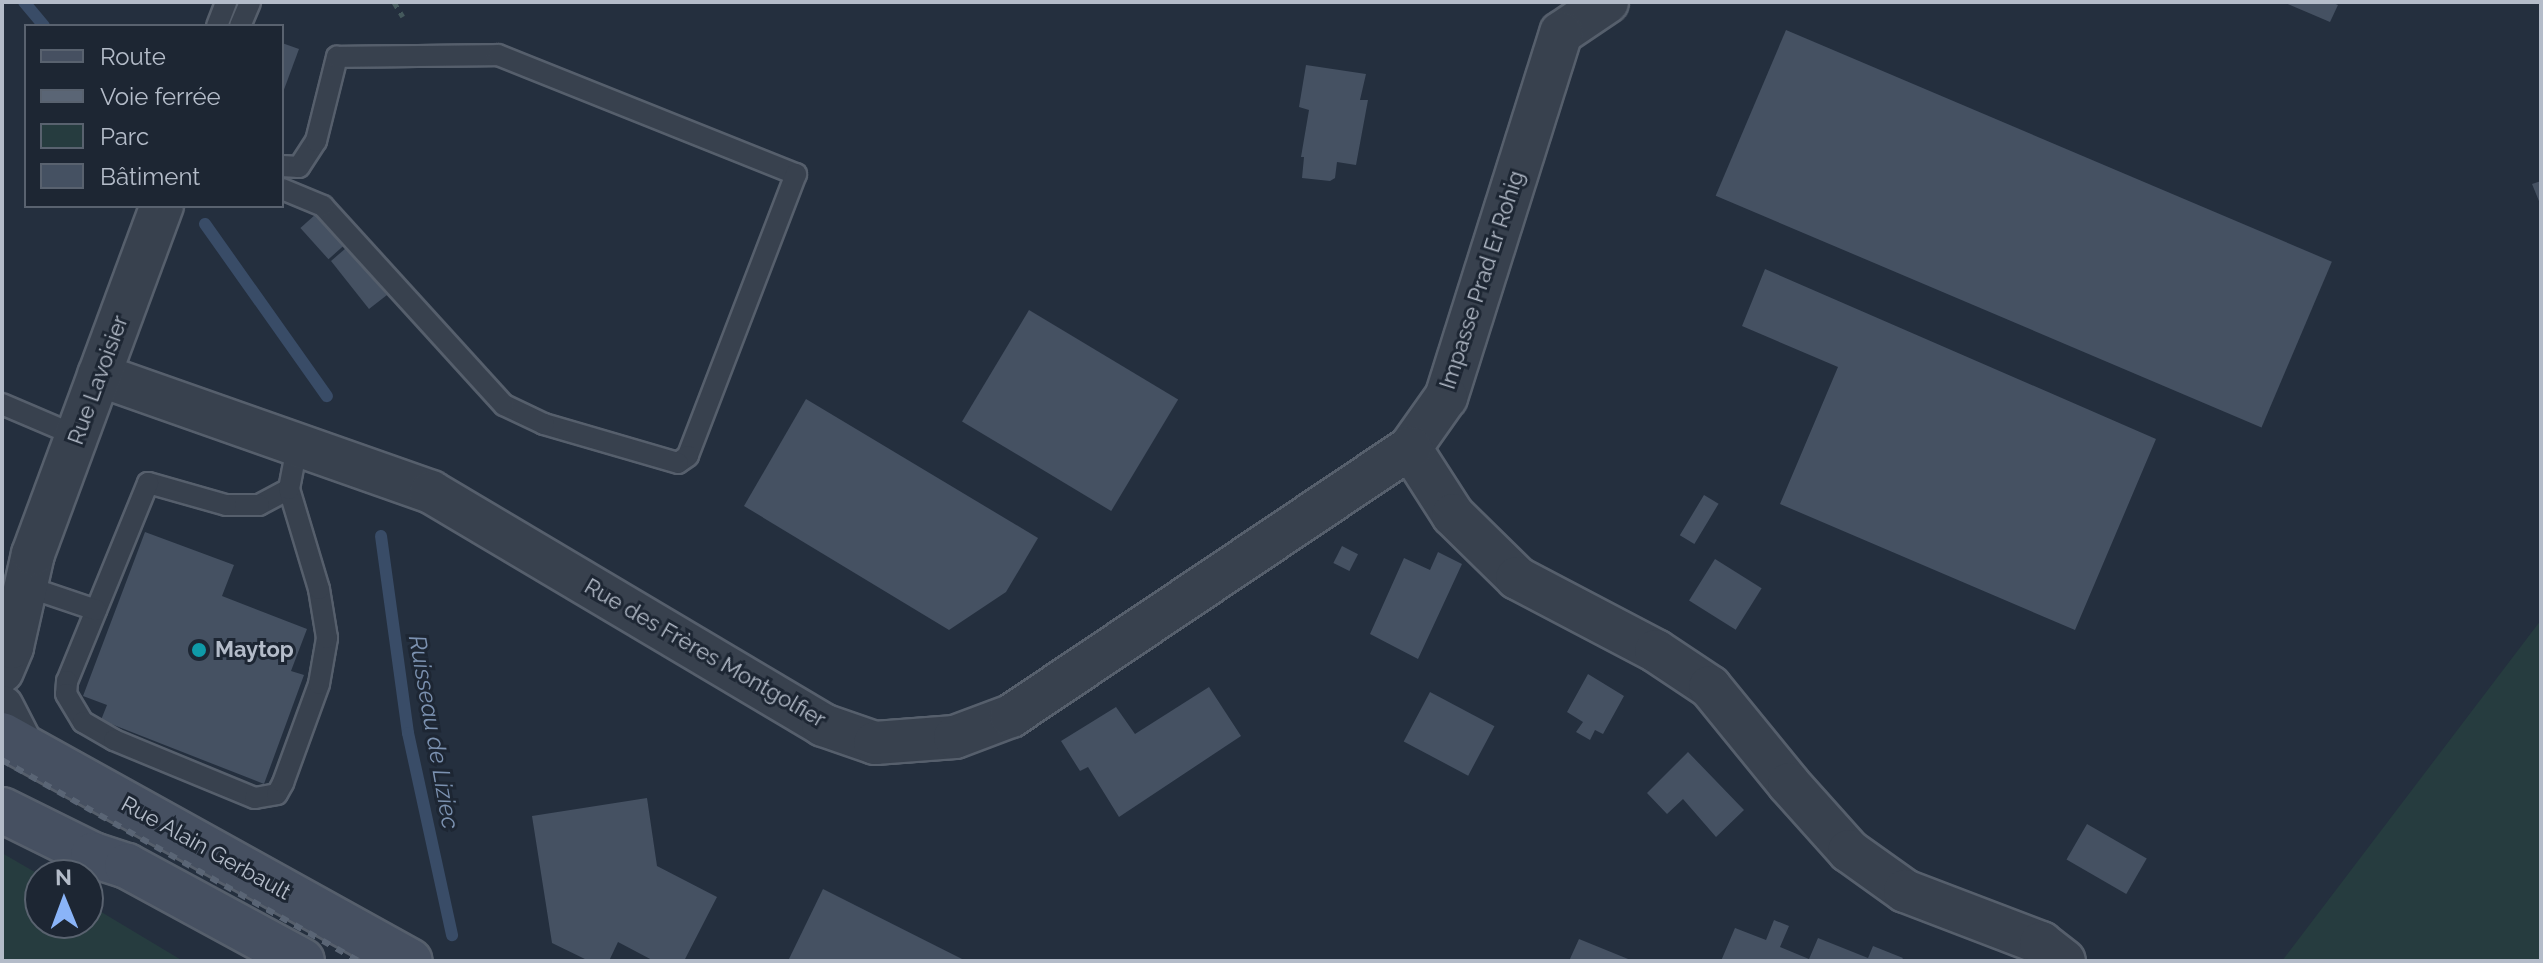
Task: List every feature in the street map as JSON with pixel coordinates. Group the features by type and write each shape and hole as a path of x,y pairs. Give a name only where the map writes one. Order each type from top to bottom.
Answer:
{"main road":[{"name":"Rue Alain Gerbault","path":"12,740 410,961"},
{"path":"2,810 93,855 127,866 302,961"}],"street":[{"name":"Impasse Prad Er Rohig","path":"1410,448 1446,397 1561,33 1607,2"},
{"name":"Rue Lavoisier","path":"2,671 12,647 20,579 161,208"},
{"name":"Rue des Frères Montgolfier","path":"99,375 431,492 823,725 875,743 955,737 1011,716 1410,448"},
{"path":"1410,448 1453,515 1517,578 1656,651 1710,687 1849,851 1905,891 2041,943 2064,961"},
{"path":"2,707 12,740"}],"lane":[{"path":"218,24 226,2"},
{"path":"241,24 250,2"},
{"path":"284,166 299,167 316,141 337,57 498,55 796,174 688,456 678,463 544,424 504,405 323,206 284,190"},
{"path":"2,404 77,436"},
{"path":"289,489 259,505 226,505 148,483 67,681 66,694 83,722 114,740 255,798 277,794 319,684 327,638 319,589 289,489 297,447"},
{"path":"20,579 96,610"}],"path":[{"path":"394,2 403,17"}],"green space":[{"path":"2541,620 2541,960 2282,961"},
{"path":"2,853 24,866 24,939 104,939 104,914 183,961 2,961"}],"building":[{"path":"2283,2 2331,2 2338,5 2330,22"},
{"path":"1786,30 2332,262 2262,427 1716,196"},
{"path":"284,44 299,49 284,90"},
{"path":"1306,65 1366,74 1360,100 1368,100 1356,165 1337,162 1335,178 1330,181 1302,178 1304,157 1301,157 1309,110 1299,107"},
{"path":"2541,181 2541,206 2532,184"},
{"path":"316,214 344,245 328,259 300,228"},
{"path":"346,248 387,295 369,309 331,261"},
{"path":"1765,269 2156,439 2075,630 1780,504 1838,367 1742,326"},
{"path":"1029,310 1178,400 1111,511 962,421"},
{"path":"806,399 1038,538 1006,592 949,630 744,506"},
{"path":"1704,495 1719,504 1694,544 1680,535"},
{"name":"Maytop","path":"145,532 234,565 222,596 307,629 291,671 304,675 264,784 101,720 107,705 83,696"},
{"path":"1342,546 1358,554 1349,571 1333,563"},
{"path":"1438,552 1462,564 1418,659 1370,634 1404,558 1430,570"},
{"path":"1715,559 1762,588 1736,630 1689,601"},
{"path":"1588,674 1624,696 1603,734 1595,730 1590,740 1576,732 1583,722 1567,712"},
{"path":"1209,687 1241,736 1119,817 1088,767 1080,771 1061,741 1116,707 1135,734"},
{"path":"1430,692 1494,726 1468,776 1404,741"},
{"path":"1688,752 1744,810 1716,837 1683,799 1667,814 1647,793"},
{"path":"647,798 657,866 717,897 684,961 654,961 618,942 609,961 589,961 552,943 532,816"},
{"path":"2087,824 2147,858 2126,894 2066,860"},
{"path":"823,889 966,961 788,961"},
{"path":"1774,920 1789,926 1780,947 1809,959 1818,938 1868,958 1873,946 1903,958 1901,961 1721,961 1735,928 1766,940"},
{"path":"1579,939 1633,961 1569,961"}],"waterway":[{"name":"Ruisseau de Liziec","path":"24,2 42,24"},
{"name":"Ruisseau de Liziec","path":"205,224 327,396"},
{"name":"Ruisseau de Liziec","path":"381,536 408,733 452,935"}],"railway":[{"path":"2,760 359,961"}],"place":[{"name":"Maytop","path":"199,650"}]}
